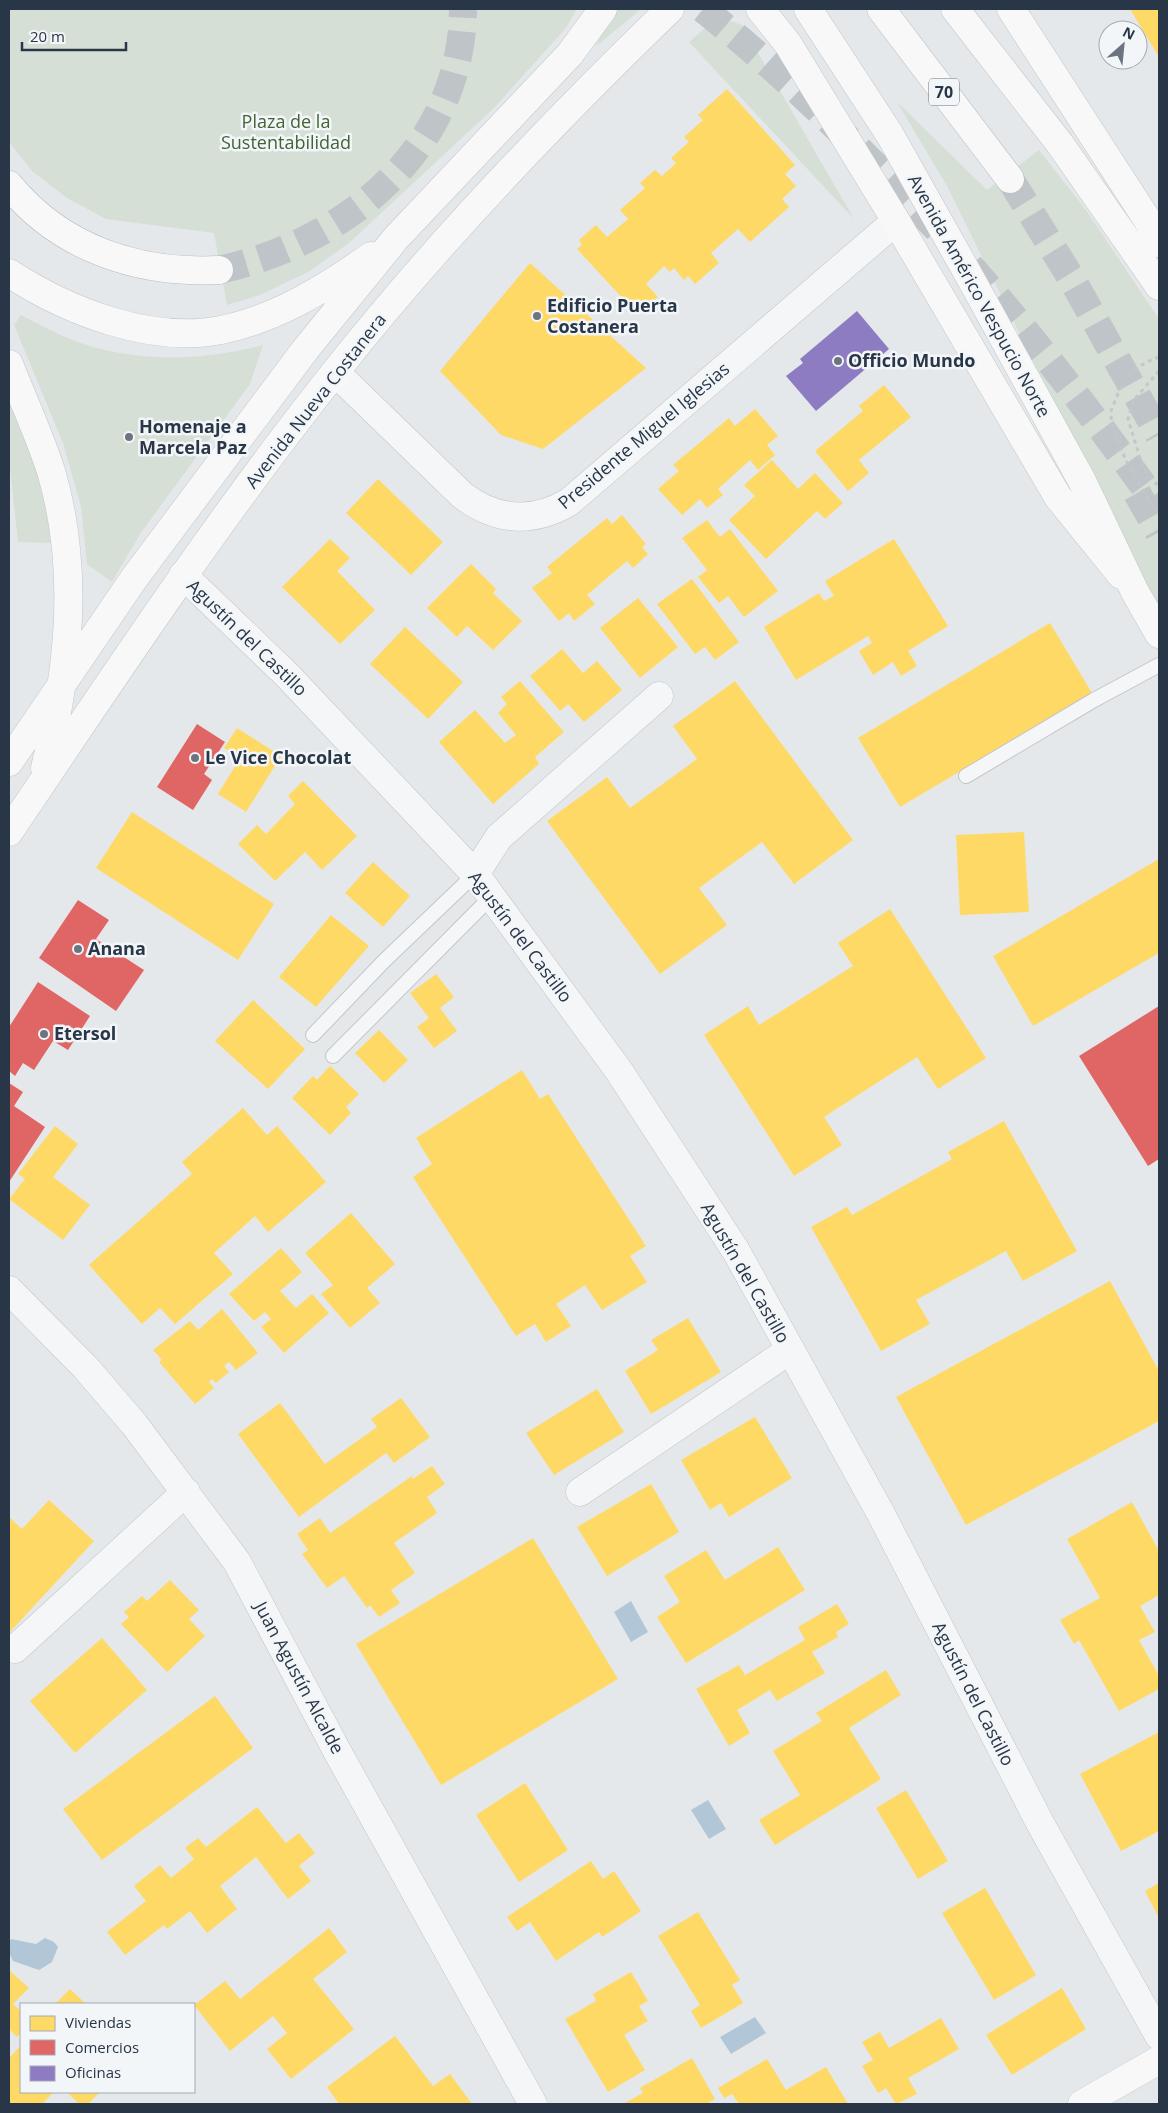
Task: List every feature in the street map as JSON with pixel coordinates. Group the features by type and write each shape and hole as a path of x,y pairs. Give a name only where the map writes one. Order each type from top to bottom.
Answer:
{"main road":[{"path":"9,762 62,682 219,463 305,350 396,238 570,54 603,9"},
{"name":"Avenida Nueva Costanera","path":"9,832 183,576 335,372 457,228 597,81 670,9"},
{"name":"Avenida Américo Vespucio Norte","path":"760,9 788,44 896,221 1058,497 1135,592"},
{"name":"Avenida Américo Vespucio Norte","path":"808,9 890,135 972,281 1082,481 1135,592 1159,634"},
{"name":"70","path":"881,9 1010,180"},
{"path":"955,9 1060,144 1159,286"},
{"path":"1011,9 1150,224 1159,243"},
{"path":"9,185 36,214 58,231 104,254 132,264 160,269 190,272 219,270"},
{"path":"9,274 33,289 85,314 109,321 160,330 213,331 248,322 291,305 352,270 396,238"},
{"path":"9,364 38,432 51,473 67,552 70,596 62,682 41,784"},
{"path":"1082,2104 1159,2060"}],"street":[{"name":"Presidente Miguel Iglesias","path":"335,372 462,495 476,506 508,517 542,515 569,502 896,221"},
{"name":"Agustín del Castillo","path":"183,576 287,675 475,874 619,1071 736,1251 881,1514 1040,1823 1159,2036"},
{"path":"475,874 498,837 659,696"},
{"name":"Juan Agustín Alcalde","path":"9,1290 85,1366 134,1424 236,1562 337,1751 533,2104"},
{"name":"Agustín del Castillo","path":"580,1492 790,1350"},
{"path":"16,1648 186,1492"}],"lane":[{"path":"966,776 1101,696 1159,665"},
{"path":"313,1035 384,961 475,874"},
{"path":"333,1056 492,897"}],"path":[{"path":"1159,357 1151,359 1124,381 1110,414 1119,443 1144,492 1159,516"},
{"path":"1159,371 1133,401 1128,419 1143,468 1159,487"}],"green space":[{"name":"Plaza de la Sustentabilidad","path":"9,9 577,9 566,28 493,109 349,243 310,271 260,295 227,305 214,233 106,219 67,198 32,171 9,142"},
{"path":"616,9 641,9 595,47"},
{"path":"723,18 742,25 854,219 689,42 713,21"},
{"path":"897,102 987,190 1039,150 1086,210 1159,319 1159,616 947,186"},
{"path":"21,315 70,339 93,347 141,356 190,357 215,355 263,345 250,384 140,534 112,582 87,564 81,507 63,443 14,325"},
{"path":"9,395 44,489 53,543 18,542 9,459"}],"water":[{"path":"631,1601 648,1632 631,1642 614,1612"},
{"path":"708,1800 726,1829 709,1839 691,1810"},
{"path":"45,1938 54,1942 58,1947 52,1962 39,1970 13,1961 9,1950 11,1939 36,1944"},
{"path":"755,2017 766,2033 731,2054 720,2037"}],"building: Viviendas":[{"path":"1130,9 1159,9 1159,57 1148,39 1148,20 1137,20"},
{"path":"727,89 795,165 785,174 796,186 782,199 789,207 750,242 738,229 711,253 719,263 695,284 688,276 684,280 674,268 670,272 664,266 646,284 658,297 638,315 577,249 582,245 579,240 596,225 607,237 628,219 620,210 645,188 640,183 655,170 662,176 676,163 671,158 689,142 684,137 703,120 698,115"},
{"name":"Edificio Puerta Costanera","path":"530,263 646,368 543,449 501,435 440,371"},
{"path":"884,385 911,417 859,460 869,473 848,491 815,451 863,411 859,406"},
{"path":"755,409 778,436 767,445 775,455 758,470 750,460 718,489 723,495 707,508 700,499 682,515 658,489 679,471 673,465 729,418 735,426"},
{"path":"772,460 798,489 815,473 843,503 825,519 817,511 766,559 729,520 755,496 744,485"},
{"path":"378,479 443,542 411,575 346,513"},
{"path":"622,515 646,544 642,547 648,554 633,568 627,561 587,595 595,604 574,621 569,613 559,621 532,588 552,573 547,567 607,518 612,524"},
{"path":"707,520 720,537 730,529 778,591 744,617 728,596 719,603 698,577 707,570 682,538"},
{"path":"330,539 350,558 337,571 375,610 340,644 282,587"},
{"path":"894,539 948,626 908,651 917,666 901,676 893,662 873,675 859,651 872,643 868,636 796,680 764,627 819,593 824,601 834,596 825,581"},
{"path":"471,564 496,589 493,593 522,621 493,650 467,626 457,637 427,608"},
{"path":"692,579 739,642 715,660 705,647 695,654 657,604"},
{"path":"638,598 678,647 640,678 600,628"},
{"path":"1050,623 1092,693 900,807 858,738"},
{"path":"405,627 463,682 428,719 370,664"},
{"path":"562,649 583,673 597,661 622,690 584,722 568,704 560,711 530,676"},
{"path":"520,681 564,732 535,757 539,764 493,804 439,742 475,710 505,743 516,735 498,713 507,704 501,697"},
{"path":"735,681 853,840 794,884 762,842 699,888 727,925 660,974 547,821 607,777 630,808 697,759 673,726"},
{"path":"237,728 281,756 246,812 218,794 240,758 224,748"},
{"path":"303,781 357,836 322,870 305,852 275,881 238,844 257,825 266,834 295,804 288,796"},
{"path":"132,812 274,904 238,960 96,868"},
{"path":"1024,832 1029,912 960,915 956,835"},
{"path":"1159,859 1159,953 1033,1026 993,956"},
{"path":"373,862 410,896 383,927 345,893"},
{"path":"890,909 986,1058 938,1089 917,1057 824,1117 842,1145 794,1176 704,1035 748,1006 759,1025 853,966 838,943"},
{"path":"331,915 369,946 316,1007 279,977"},
{"path":"436,974 454,997 440,1008 457,1031 434,1048 417,1027 429,1018 410,993"},
{"path":"253,1000 305,1049 268,1089 215,1041"},
{"path":"379,1030 408,1060 384,1083 355,1053"},
{"path":"330,1066 359,1094 346,1107 351,1113 330,1135 292,1098 313,1076 317,1080"},
{"path":"522,1070 540,1099 548,1094 646,1246 630,1256 647,1282 602,1310 585,1285 556,1304 571,1326 546,1342 535,1324 516,1336 413,1177 432,1164 416,1138"},
{"path":"243,1108 267,1135 277,1126 326,1182 268,1232 255,1216 214,1253 233,1274 175,1324 160,1308 142,1324 89,1265 192,1174 182,1162"},
{"path":"1004,1121 1077,1251 1023,1281 1006,1251 916,1300 930,1324 881,1351 811,1227 847,1207 852,1215 952,1159 948,1152"},
{"path":"55,1126 78,1144 53,1177 90,1205 63,1240 9,1199 25,1179 18,1174"},
{"path":"351,1213 395,1264 367,1288 380,1303 350,1328 321,1294 333,1285 305,1253"},
{"path":"281,1248 302,1272 280,1291 296,1308 312,1294 329,1313 284,1353 261,1327 271,1319 265,1312 254,1321 229,1294"},
{"path":"1110,1281 1159,1371 1159,1421 966,1525 896,1397"},
{"path":"222,1309 258,1353 236,1370 229,1362 224,1366 229,1372 216,1383 212,1379 209,1382 214,1388 195,1404 159,1362 162,1360 153,1350 190,1321 198,1330"},
{"path":"688,1318 721,1372 651,1414 625,1371 658,1350 651,1340"},
{"path":"597,1389 624,1432 554,1475 526,1433"},
{"path":"401,1398 430,1437 394,1463 386,1453 299,1517 238,1434 280,1403 325,1464 377,1427 371,1419"},
{"path":"755,1417 792,1478 729,1517 721,1503 710,1510 681,1460"},
{"path":"432,1466 445,1484 427,1497 437,1513 394,1543 415,1573 391,1590 400,1603 379,1617 370,1605 367,1608 344,1576 327,1588 302,1554 308,1550 297,1534 320,1518 330,1533 412,1476 413,1479"},
{"path":"651,1484 679,1532 607,1576 577,1527"},
{"path":"49,1500 94,1541 9,1633 9,1517 22,1529"},
{"path":"1132,1502 1159,1551 1159,1595 1140,1606 1155,1632 1139,1640 1159,1676 1159,1689 1119,1711 1079,1640 1074,1644 1060,1620 1100,1598 1067,1539"},
{"path":"533,1538 618,1679 441,1785 356,1644"},
{"path":"778,1547 805,1590 686,1663 657,1617 680,1602 664,1576 706,1550 725,1580"},
{"path":"170,1580 199,1610 189,1619 205,1636 167,1672 121,1624 129,1617 124,1612 142,1596 147,1601"},
{"path":"837,1604 849,1624 836,1632 838,1637 812,1652 825,1673 777,1701 770,1690 737,1710 750,1733 729,1746 696,1689 739,1665 745,1675 805,1640 798,1627"},
{"path":"102,1638 147,1690 75,1753 30,1701"},
{"path":"886,1670 901,1695 849,1728 881,1779 775,1845 759,1820 800,1795 773,1751 822,1721 816,1713"},
{"path":"215,1696 253,1748 102,1860 63,1809"},
{"path":"1159,1732 1159,1831 1121,1851 1080,1774"},
{"path":"525,1783 568,1850 519,1882 476,1815"},
{"path":"906,1790 948,1861 918,1879 876,1808"},
{"path":"257,1807 286,1843 299,1833 315,1853 299,1866 311,1881 288,1899 256,1857 220,1886 237,1909 207,1933 190,1911 167,1929 164,1925 125,1955 107,1932 146,1901 134,1886 160,1865 171,1878 194,1859 185,1848 198,1838 206,1847"},
{"path":"591,1861 603,1879 614,1871 641,1911 602,1937 599,1932 556,1961 530,1922 517,1931 507,1917"},
{"path":"1159,1883 1159,1918 1145,1891"},
{"path":"985,1888 1036,1975 994,2000 942,1913"},
{"path":"698,1912 740,1980 732,1985 743,2003 701,2028 691,2011 700,2005 658,1936"},
{"path":"329,1928 347,1952 313,1979 354,2029 291,2079 267,2049 287,2033 273,2016 230,2051 195,2006 195,2004 225,1981 240,1999"},
{"path":"9,1970 29,1988 13,2004 20,2010 20,2033 17,2037 9,2029"},
{"path":"631,1972 648,2001 639,2006 648,2021 624,2035 645,2070 608,2092 565,2019 596,2001 593,1994"},
{"path":"1062,1988 1086,2029 1012,2075 986,2035"},
{"path":"70,1989 85,2003 56,2003"},
{"path":"941,2018 959,2049 908,2078 917,2094 896,2104 886,2088 878,2093 862,2066 873,2060 862,2042 880,2032 889,2048"},
{"path":"395,2036 433,2086 450,2074 472,2104 339,2104 327,2087"},
{"path":"20,2046 20,2093 53,2093 42,2104 9,2104 9,2058"},
{"path":"692,2058 715,2099 706,2104 623,2104 643,2093 640,2088"},
{"path":"767,2059 786,2090 826,2067 848,2104 739,2104 732,2094 724,2098 718,2088"},
{"path":"68,2093 99,2093 88,2104 79,2104"}],"building: Comercios":[{"name":"Le Vice Chocolat","path":"197,724 225,742 204,774 212,780 193,810 157,787"},
{"name":"Anana","path":"78,900 109,920 96,939 144,970 116,1011 39,958"},
{"name":"Etersol","path":"38,982 90,1016 68,1050 53,1041 34,1070 23,1063 15,1076 9,1071 9,1027"},
{"path":"1159,1006 1159,1159 1148,1166 1079,1056"},
{"path":"9,1083 23,1092 14,1106 45,1127 9,1182"}],"building: Oficinas":[{"name":"Officio Mundo","path":"857,311 889,349 816,411 786,376 803,363 800,359"}],"tunnel":[{"path":"219,270 266,256 311,237 352,212 389,181 419,145 442,104 457,59 463,9"},
{"path":"703,9 796,89 940,232"},
{"path":"1010,179 1073,281 1159,435"},
{"path":"970,266 1068,384 1159,507"},
{"path":"1137,493 1159,532"}],"place":[{"name":"Edificio Puerta Costanera","path":"537,316"},
{"name":"Officio Mundo","path":"838,361"},
{"name":"Homenaje a Marcela Paz","path":"129,437"},
{"name":"Le Vice Chocolat","path":"195,758"},
{"name":"Anana","path":"78,949"},
{"name":"Etersol","path":"44,1034"}]}
